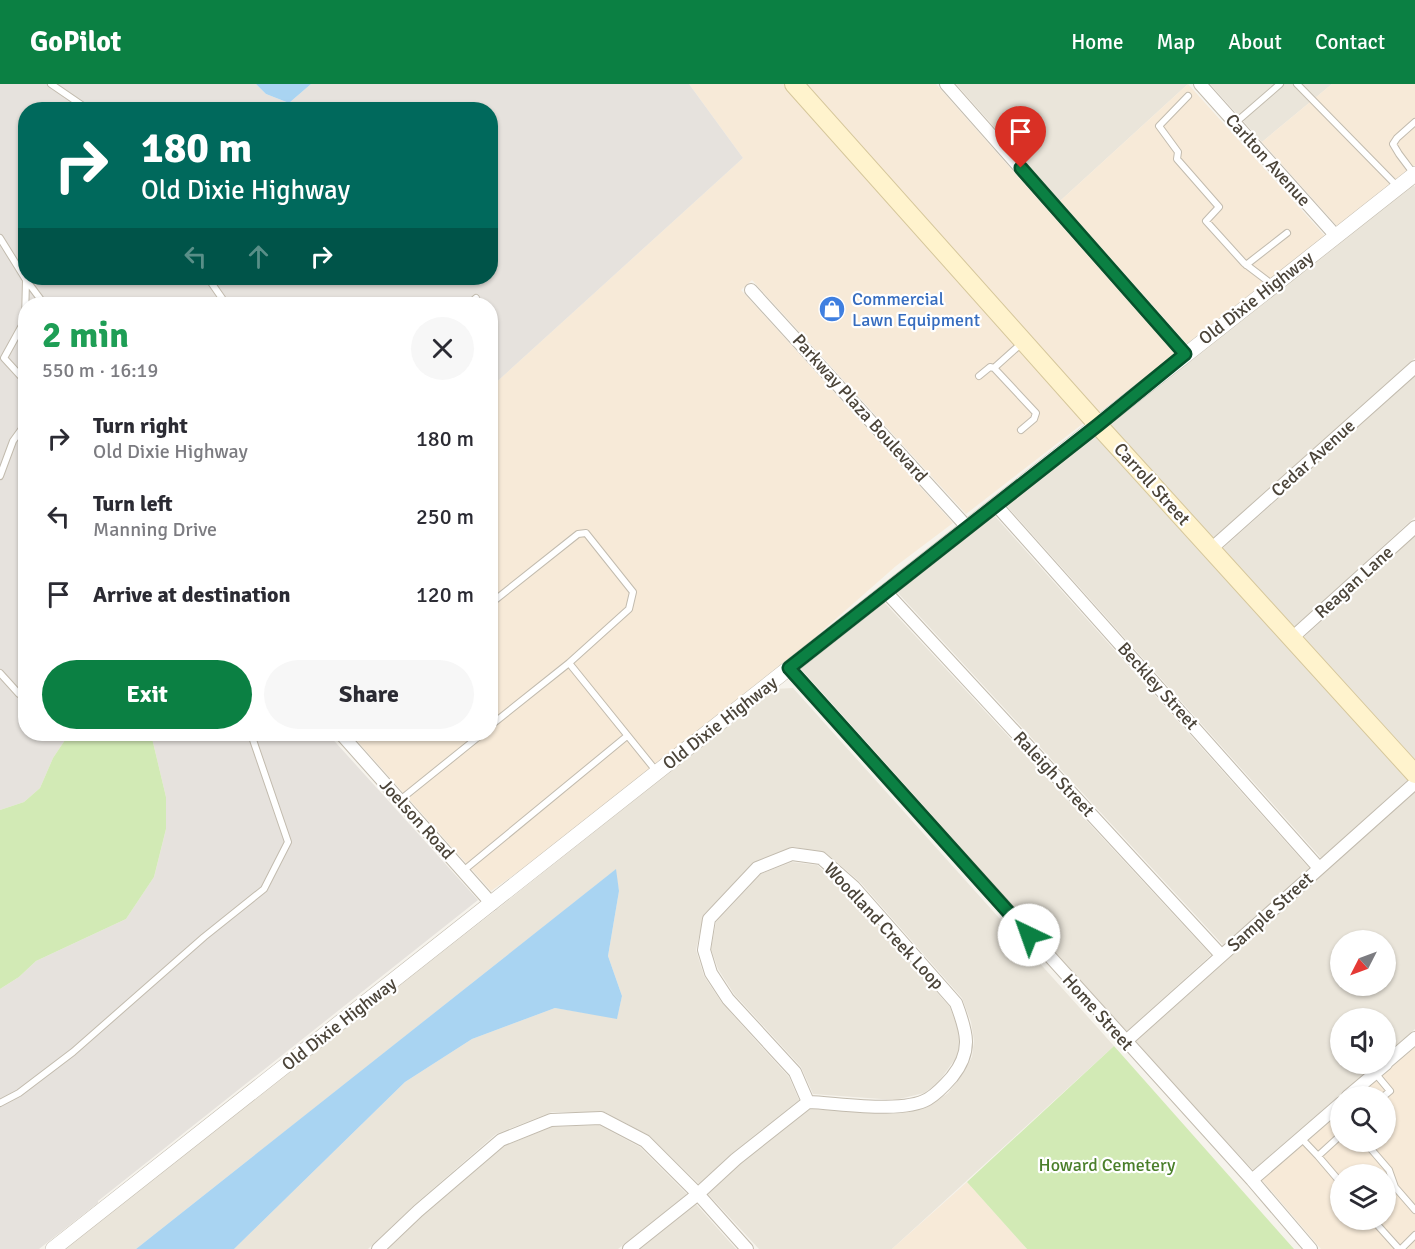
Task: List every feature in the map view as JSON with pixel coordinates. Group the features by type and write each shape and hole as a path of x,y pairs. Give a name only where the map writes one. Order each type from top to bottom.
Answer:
{"main road":[{"name":"Carroll Street","path":"794,84 1098,425 1415,774"}],"street":[{"path":"946,84 1185,354"},
{"name":"Carlton Avenue","path":"1200,84 1335,236"},
{"name":"Old Dixie Highway","path":"53,1249 1415,174"},
{"name":"Parkway Plaza Boulevard","path":"752,290 967,527"},
{"name":"Cedar Avenue","path":"1211,549 1415,367"},
{"name":"Beckley Street","path":"996,505 1319,868"},
{"name":"Reagan Lane","path":"1292,638 1415,527"},
{"name":"Raleigh Street","path":"886,592 1221,955"},
{"name":"Home Street","path":"789,668 1252,1180 1311,1249"},
{"name":"Joelson Road","path":"347,741 492,904"},
{"name":"Sample Street","path":"1125,1042 1415,783"},
{"name":"Woodland Creek Loop","path":"792,854 821,858 854,887 956,1003 964,1024 967,1042 965,1056 956,1072 942,1089 926,1100 895,1107 808,1102 795,1072 729,999 711,973 704,950 710,919 758,868 792,854"},
{"path":"1396,1054 1415,1038"},
{"path":"1360,1086 1374,1074"},
{"path":"629,1249 698,1194 735,1159 808,1102"},
{"path":"1252,1180 1330,1112"},
{"path":"378,1249 418,1211 501,1140 551,1120 601,1118 645,1141 698,1194 747,1249"}],"lane":[{"path":"51,84 77,102"},
{"path":"1235,123 1280,84"},
{"path":"1297,84 1398,187"},
{"path":"1188,96 1159,126 1178,152 1177,159 1219,207 1206,221 1246,265 1273,285"},
{"path":"1415,122 1397,138 1394,144 1415,174"},
{"path":"1246,265 1287,233"},
{"path":"0,238 18,267"},
{"path":"18,331 4,358 18,373"},
{"path":"979,376 990,367 994,368 1024,341"},
{"path":"994,368 1036,412 1034,419 1021,430"},
{"path":"0,476 13,441 18,434"},
{"path":"498,598 578,534 586,533 633,592 629,609 569,663 498,720"},
{"path":"569,663 658,772"},
{"path":"0,674 18,693"},
{"path":"463,871 627,736"},
{"path":"0,1103 19,1094 73,1052 204,936 264,889 288,842 253,741"},
{"path":"400,800 473,741"},
{"path":"1376,1074 1386,1086"},
{"path":"1300,1138 1330,1170"},
{"path":"1318,1156 1330,1145"},
{"path":"1374,1152 1389,1170 1395,1187 1415,1210"},
{"path":"1384,1230 1404,1248 1415,1235"}],"shaded area":[{"path":"0,84 256,84 266,94 286,102 18,102 18,285 498,285 498,102 290,102 311,84 689,84 743,158 498,381 498,297 18,297 18,741 64,741 53,758 40,788 24,802 0,810"},
{"path":"689,84 784,84 1085,422 966,514 752,280 741,290 953,523 896,566 797,653 542,855 491,891 357,741 498,741 498,381 743,158"},
{"path":"805,84 936,84 1175,354 1098,413"},
{"path":"956,84 1188,84 1060,201"},
{"path":"1188,84 1325,236 1187,344 1060,201"},
{"path":"1210,84 1332,84 1262,142"},
{"path":"1332,84 1415,84 1415,165 1337,226 1262,142"},
{"path":"1413,184 1415,187 1415,358 1213,539 1109,425 1189,359"},
{"path":"1415,376 1415,517 1293,628 1222,549"},
{"path":"1096,435 1409,779 1321,858 1006,505"},
{"path":"994,515 1309,868 1223,945 897,592"},
{"path":"1415,536 1415,762 1303,638"},
{"path":"884,602 1211,955 1126,1032 800,668"},
{"path":"793,688 1114,1046 892,1249 759,1249 708,1194 740,1164 810,1109 893,1114 927,1107 948,1093 972,1057 974,1041 971,1022 962,998 860,882 826,853 794,847 752,864 704,914 696,950 704,976 722,1003 789,1077 799,1100 731,1154 699,1184 650,1136 605,1112 552,1112 496,1134 413,1206 368,1249 234,1249 405,1082 472,1039 555,1008 617,1018 622,996 608,956 619,891 615,870 136,1249 62,1249 491,914 774,689"},
{"path":"153,741 334,741 478,900 39,1249 0,1249 0,989 19,977 36,961 126,919 154,877 166,829 166,797"},
{"path":"1415,792 1415,1029 1396,1045 1396,1008 1330,1008 1330,1074 1364,1074 1350,1086 1330,1086 1330,1104 1253,1170 1135,1042"},
{"path":"792,862 817,865 848,893 950,1007 960,1043 958,1055 937,1084 924,1093 895,1100 813,1094 801,1067 734,994 718,969 711,949 716,922 761,874"},
{"path":"1415,1047 1415,1249 1321,1249 1262,1180 1330,1121 1330,1152 1396,1152 1396,1086 1370,1086 1384,1074 1396,1074 1396,1063"},
{"path":"599,1125 640,1147 687,1194 618,1249 388,1249 422,1216 504,1146 552,1127"},
{"path":"967,1182 1027,1249 892,1249"},
{"path":"696,1204 736,1249 640,1249"}],"green space":[{"path":"64,741 153,741 166,797 166,829 154,877 126,919 36,961 19,977 0,989 0,810 24,802 40,788 53,758"},
{"name":"Howard Cemetery","path":"1114,1046 1294,1249 1027,1249 967,1182"}],"water":[{"path":"256,84 311,84 290,102 266,94"},
{"path":"616,869 619,891 608,956 622,996 617,1019 555,1008 472,1039 405,1082 234,1249 136,1249"}],"place":[{"name":"Commercial Lawn Equipment","path":"832,309"}],"route":[{"path":"1021,168 1185,354 789,668 1029,935"}]}
